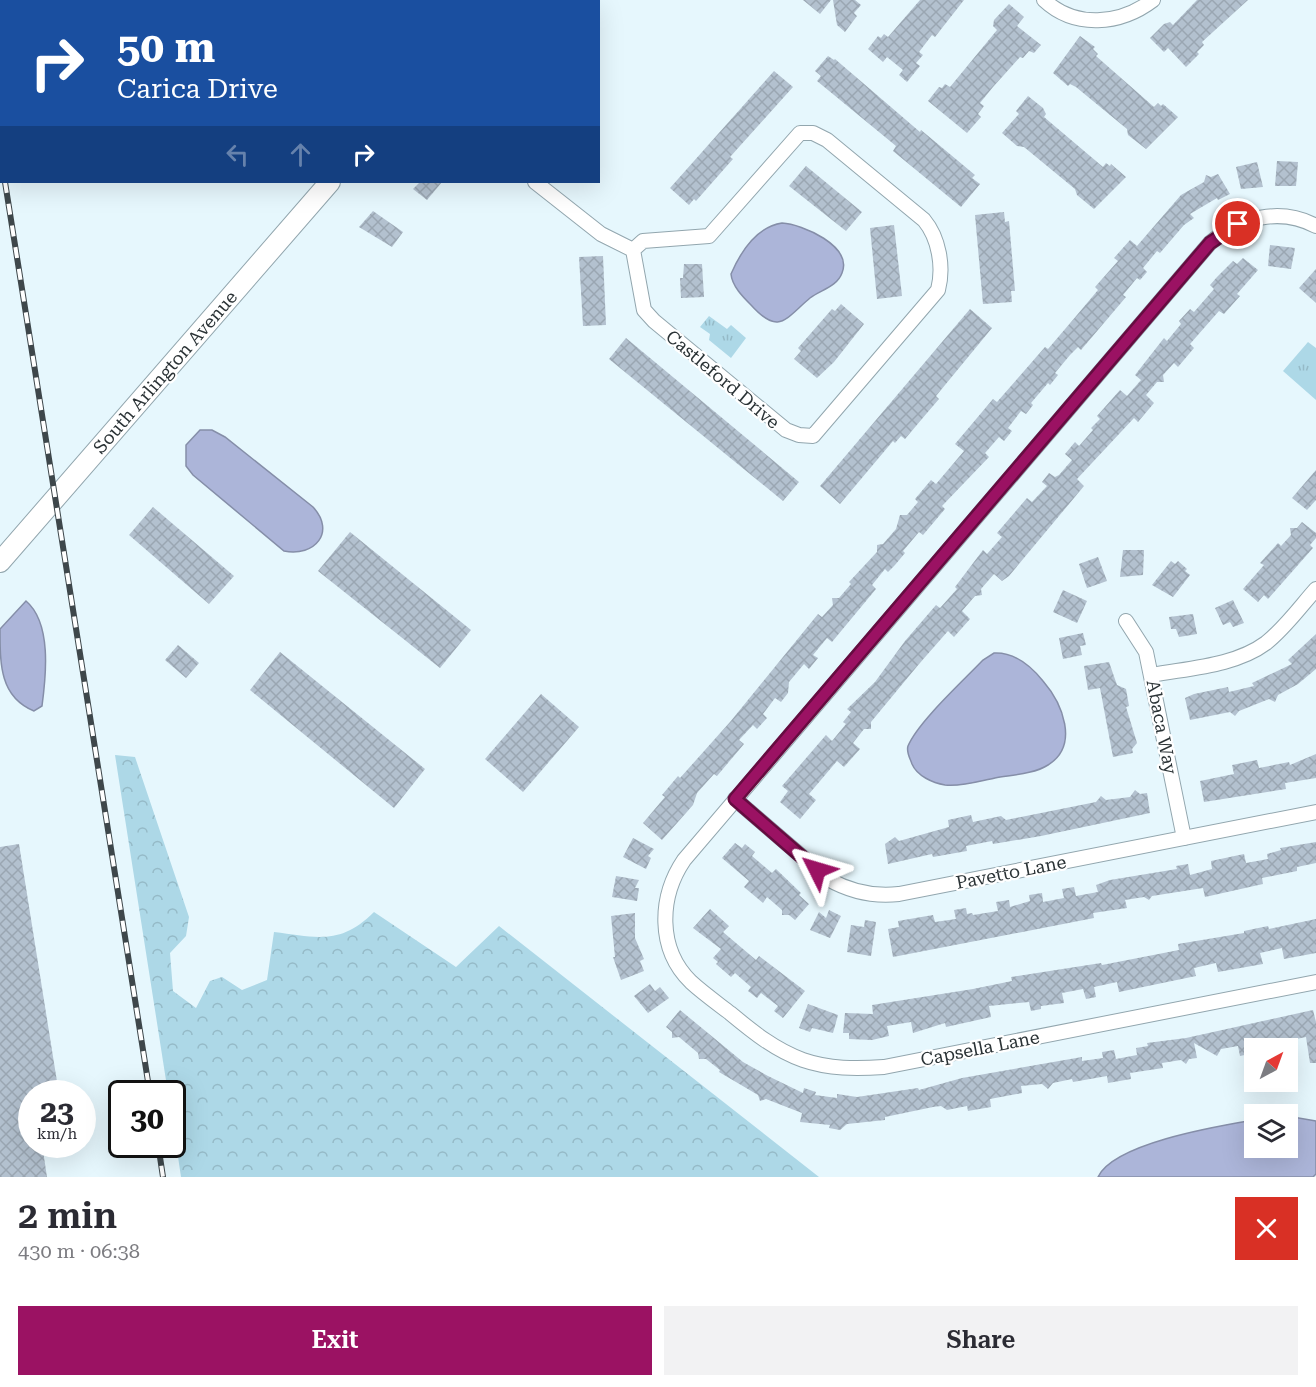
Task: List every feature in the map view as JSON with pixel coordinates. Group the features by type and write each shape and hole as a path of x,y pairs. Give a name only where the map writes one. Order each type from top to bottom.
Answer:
{"main road":[{"name":"South Arlington Avenue","path":"0,562 329,183"}],"street":[{"path":"1044,0 1056,11 1081,20 1113,20 1153,0"},
{"name":"Castleford Drive","path":"800,133 813,133 827,140 924,220 935,233 941,278 938,290 813,435 799,435 786,430 654,321 644,310 633,250 643,241 709,236 800,133"},
{"path":"536,183 601,234 633,250"},
{"path":"735,799 1210,243 1238,224 1275,216 1306,220 1316,226"},
{"path":"1152,675 1232,660 1252,652 1279,631 1316,589"},
{"name":"Abaca Way","path":"1126,621 1146,652 1184,838"},
{"name":"Pavetto Lane","path":"735,799 828,879 845,888 871,895 899,894 1316,812"},
{"name":"Capsella Lane","path":"735,799 684,860 670,885 666,899 665,923 670,948 676,962 691,982 770,1044 803,1060 848,1069 884,1066 1316,982"}],"green space":[{"path":"709,316 727,329 731,325 746,338 731,358 709,340 710,334 700,327"},
{"path":"1308,342 1316,348 1316,400 1283,371"},
{"path":"115,755 135,757 189,917 186,936 170,953 173,991 196,1008 210,981 222,977 242,990 267,980 274,932 315,937 338,935 362,923 374,912 456,967 499,926 819,1177 181,1177 178,1158 186,1158 186,1080 166,1080"}],"shaded area":[{"path":"782,223 801,227 824,238 840,254 843,263 842,273 836,282 810,298 788,318 775,322 761,314 745,298 736,287 731,274 750,241 764,229"},
{"path":"200,430 212,430 225,437 313,507 323,525 319,541 305,550 284,551 193,475 186,466 186,445"},
{"path":"26,601 40,622 44,636 46,665 42,706 34,711 23,705 8,688 4,678 1,655 0,629"},
{"path":"994,653 1015,657 1033,670 1050,690 1065,724 1063,747 1058,757 1048,765 1029,772 957,785 945,785 931,781 914,768 908,755 908,746 921,725 953,690 983,660"},
{"path":"1298,1118 1316,1121 1316,1174 1313,1177 1098,1177 1108,1165 1145,1146 1244,1122 1244,1158 1298,1158"}],"building":[{"path":"803,0 831,0 820,14"},
{"path":"833,0 855,0 861,5 854,13 857,16 845,32 837,25"},
{"path":"920,0 964,0 935,37 932,35 919,52 923,55 916,63 920,66 907,82 899,75 903,70 887,57 883,62 868,49 878,36 881,38 884,34 888,37"},
{"path":"1197,0 1248,0 1202,42 1204,45 1197,52 1199,54 1186,67 1168,48 1164,52 1150,38 1164,24 1170,22 1173,25"},
{"path":"1009,4 1024,17 1017,26 1041,45 1034,53 1029,51 1023,58 1020,57 993,87 980,103 984,106 978,114 981,117 967,133 928,101 939,87 942,88 945,84 950,87 997,30 993,26 994,20"},
{"path":"1080,36 1095,47 1093,49 1098,54 1096,56 1154,107 1158,103 1161,106 1163,104 1178,117 1146,149 1128,135 1127,129 1076,87 1070,84 1068,86 1053,73"},
{"path":"828,56 835,59 920,132 921,130 975,175 972,178 980,184 961,207 893,151 896,146 817,81 821,76 815,71"},
{"path":"774,71 793,87 730,157 733,159 696,201 694,199 689,205 670,188"},
{"path":"1028,96 1043,108 1046,114 1044,117 1103,167 1106,163 1110,166 1111,164 1126,177 1094,209 1077,195 1075,189 1024,147 1017,146 1002,133 1019,114 1016,111"},
{"path":"1277,161 1298,162 1296,186 1275,186"},
{"path":"1257,162 1263,187 1241,189 1236,167"},
{"path":"806,166 862,212 846,231 789,186"},
{"path":"1218,174 1230,194 1218,200 1217,198 1190,214 1194,218 1184,225 1160,253 1157,251 1143,268 1147,272 1140,280 1137,278 1123,295 1126,297 1081,350 1078,347 1070,355 1055,373 1058,375 1050,385 1048,383 1031,403 1033,405 1026,414 1021,411 1008,428 1012,431 1004,441 999,437 985,453 989,457 942,506 945,509 923,535 919,532 895,565 888,572 885,569 872,585 876,589 832,642 827,638 813,655 818,658 809,669 804,664 789,682 788,693 781,702 775,698 763,714 767,718 757,729 753,725 739,740 744,744 717,776 714,774 697,793 693,805 662,840 643,823 665,797 662,795 730,722 818,614 822,617 833,605 832,598 839,598 851,584 849,582 877,552 877,545 883,544 896,529 900,515 907,515 918,502 915,499 931,480 936,484 964,451 955,444 993,399 997,402 1045,347 1048,349 1098,290 1095,287 1118,261 1114,258 1130,240 1137,246 1181,195 1204,182 1206,175 1211,177"},
{"path":"419,183 441,183 427,200 413,189"},
{"path":"373,211 403,232 392,247 359,227"},
{"path":"1004,212 1005,222 1009,221 1015,291 1011,291 1012,302 983,304 975,215"},
{"path":"894,225 902,296 877,299 870,228"},
{"path":"1270,245 1295,248 1291,269 1268,266"},
{"path":"603,256 606,325 583,326 579,257"},
{"path":"1243,258 1258,270 1237,294 1240,296 1224,314 1219,311 1190,344 1194,348 1178,367 1174,363 1163,375 1164,382 1157,382 1146,395 1154,403 1138,422 1134,418 1077,479 1084,486 1009,576 1002,581 994,574 981,589 982,595 975,596 962,611 970,619 954,637 948,631 919,664 871,722 871,729 864,729 853,743 860,749 844,767 837,761 809,794 816,800 800,819 780,802 788,791 782,786 826,735 832,741 846,724 843,722 851,712 847,709 875,682 905,641 936,605 940,608 957,589 955,587 983,550 987,554 1002,537 997,533 1027,498 1032,502 1047,486 1042,482 1049,473 1055,477 1059,475 1072,460 1065,454 1075,442 1079,446 1093,430 1091,428 1100,419 1097,416 1120,390 1127,396 1141,380 1135,375 1164,338 1167,341 1181,324 1179,321 1190,309 1194,312 1214,289 1210,285 1217,277 1233,261 1237,264"},
{"path":"684,264 702,264 704,297 681,298 680,278 683,278"},
{"path":"1316,269 1316,303 1299,288"},
{"path":"841,304 864,324 834,362 817,378 794,359 801,351 798,348 832,309 835,311"},
{"path":"970,309 992,328 936,396 939,399 905,439 901,436 895,443 893,441 840,504 820,486"},
{"path":"626,338 799,482 783,501 609,359"},
{"path":"1316,470 1316,500 1307,510 1292,498"},
{"path":"153,507 234,576 209,604 129,535"},
{"path":"1302,522 1316,533 1316,538 1310,545 1313,548 1268,599 1264,595 1258,602 1243,589 1264,565 1260,563 1278,543 1281,546 1291,535 1290,528 1297,528"},
{"path":"350,532 471,630 440,668 318,571"},
{"path":"1123,550 1144,550 1143,575 1120,577"},
{"path":"1098,557 1107,581 1087,588 1079,564"},
{"path":"1171,561 1175,564 1178,561 1190,575 1173,597 1152,585"},
{"path":"1063,590 1087,601 1077,623 1053,612"},
{"path":"1233,600 1244,623 1233,627 1230,622 1223,625 1215,608"},
{"path":"1193,614 1197,634 1179,637 1176,629 1171,629 1169,617"},
{"path":"1083,633 1086,645 1080,646 1082,655 1063,659 1059,638"},
{"path":"1316,634 1316,669 1298,684 1278,695 1275,702 1269,699 1239,711 1235,716 1230,712 1190,720 1185,698 1228,687 1229,692 1254,686 1252,683 1292,664 1288,660"},
{"path":"178,645 199,663 186,678 165,660"},
{"path":"280,652 425,769 394,808 250,690"},
{"path":"1109,662 1117,685 1126,689 1129,706 1126,707 1137,743 1132,749 1133,753 1113,757 1100,688 1088,690 1084,666"},
{"path":"541,694 579,727 523,792 485,759"},
{"path":"1316,754 1316,778 1285,783 1286,789 1204,802 1200,781 1234,774 1232,765 1257,760 1259,768 1289,762 1290,765"},
{"path":"1135,790 1140,794 1147,793 1150,813 1041,836 966,846 967,851 933,857 932,854 888,864 885,844 895,837 899,841 949,827 948,820 971,815 973,822 1001,816 1006,820 1096,802 1101,796 1106,800 1130,797"},
{"path":"633,838 654,849 648,856 651,858 646,869 623,857"},
{"path":"1316,842 1316,863 1297,867 1297,871 1262,878 1263,884 1205,897 1203,888 1152,896 1149,900 1144,897 1125,900 1127,908 1093,913 1094,918 893,957 888,929 899,927 898,921 933,915 935,922 956,919 954,910 966,908 967,914 972,913 973,915 998,911 996,902 1009,900 1010,907 1030,901 1029,895 1042,893 1043,902 1064,898 1062,889 1074,887 1076,896 1098,892 1096,885 1110,880 1177,869 1176,866 1188,864 1190,875 1212,869 1211,861 1244,854 1246,863 1268,859 1267,854 1281,850 1280,848"},
{"path":"735,843 742,848 745,844 755,852 752,856 772,873 776,869 801,893 799,895 809,904 795,920 789,915 782,915 782,910 767,897 763,903 744,887 749,881 722,858"},
{"path":"19,844 57,1080 18,1080 18,1158 44,1158 47,1177 0,1177 0,847"},
{"path":"616,876 639,880 635,888 639,888 637,901 612,897"},
{"path":"710,909 729,926 723,932 756,960 759,956 805,991 783,1018 774,1011 778,1006 761,993 757,998 748,991 751,987 735,973 731,977 716,964 718,962 713,958 721,949 693,928"},
{"path":"829,910 841,916 830,938 810,930 819,912 826,918"},
{"path":"635,913 635,938 644,959 640,961 644,971 621,980 613,957 615,957 611,916"},
{"path":"1316,919 1316,953 1284,959 1282,948 1260,953 1263,964 1218,972 1216,963 1194,968 1196,976 1119,992 1117,982 1094,987 1096,997 1086,999 1083,989 1062,993 1064,1003 1041,1006 1041,1009 1031,1011 1029,1002 989,1006 991,1017 946,1027 945,1023 913,1033 911,1022 887,1026 889,1036 872,1040 849,1039 849,1033 843,1033 845,1013 873,1014 872,1005 973,989 1012,981 1011,977 1101,963 1102,965 1179,950 1178,944"},
{"path":"865,920 876,922 871,956 847,952 851,925 864,927"},
{"path":"650,984 655,991 660,987 669,998 648,1013 634,996"},
{"path":"808,1004 838,1015 833,1033 812,1028 810,1032 799,1028"},
{"path":"680,1010 743,1062 803,1093 804,1088 816,1092 815,1095 837,1098 837,1094 857,1097 918,1088 919,1090 962,1078 1082,1057 1082,1061 1103,1058 1102,1052 1114,1050 1116,1059 1137,1055 1136,1048 1148,1046 1147,1043 1186,1038 1313,1010 1316,1022 1316,1063 1310,1063 1306,1037 1244,1038 1244,1055 1240,1056 1238,1046 1221,1049 1217,1056 1194,1043 1197,1058 1189,1059 1186,1064 1181,1060 1162,1063 1163,1068 1130,1073 1131,1079 1108,1083 1107,1076 1073,1082 1072,1079 1053,1083 1048,1089 1042,1084 1021,1086 1022,1093 990,1099 991,1107 968,1111 967,1106 947,1110 941,1106 933,1107 885,1117 885,1120 847,1124 840,1130 829,1128 830,1125 800,1122 802,1113 766,1099 760,1101 758,1095 719,1072 720,1070 706,1059 699,1059 698,1053 679,1037 672,1038 672,1032 666,1027"}],"railway":[{"path":"5,183 148,1080"},
{"path":"160,1158 163,1177"}],"route":[{"path":"817,870 735,799 1210,243 1238,224"}]}
